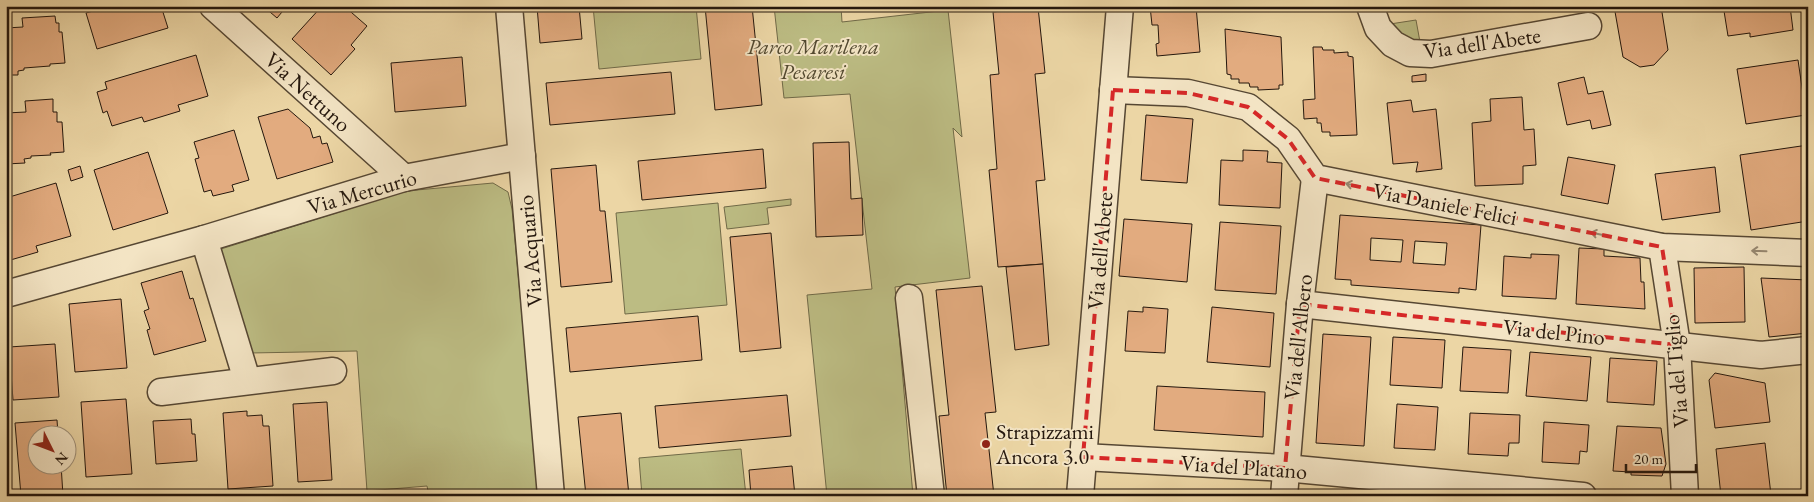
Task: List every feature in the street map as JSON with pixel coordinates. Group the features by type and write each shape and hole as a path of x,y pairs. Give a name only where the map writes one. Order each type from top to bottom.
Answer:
{"street":[{"name":"Via Nettuno","path":"213,6 404,178"},
{"name":"Via Acquario","path":"509,6 551,496"},
{"name":"Via dell'Abete","path":"1080,496 1120,6"},
{"name":"Via dell'Abete","path":"1370,6 1378,28 1394,44 1410,53 1431,54 1588,26"},
{"path":"1113,90 1188,93 1248,107 1288,139 1315,178"},
{"name":"Via Mercurio","path":"6,294 204,239 404,178 522,156"},
{"name":"Via Daniele Felici","path":"1315,178 1662,247 1808,253"},
{"name":"Via dell'Albero","path":"1284,496 1300,304 1315,178"},
{"path":"204,239 247,380"},
{"name":"Via del Tiglio","path":"1662,247 1677,345 1685,496"},
{"path":"909,298 931,496"},
{"name":"Via del Pino","path":"1300,304 1761,355 1808,350"},
{"path":"161,392 333,370"},
{"name":"Via del Platano","path":"1083,457 1285,468 1584,496"}],"highlighted area":[{"path":"1113,90 1188,93 1248,107 1288,139 1315,178 1662,247 1677,345 1300,304 1285,468 1083,457"}],"green space":[{"path":"593,6 696,6 701,59 599,69"},
{"name":"Parco Marilena Pesaresi","path":"774,6 841,6 842,22 948,10 962,137 953,128 970,278 895,287 913,496 827,496 807,295 872,289 850,94 784,98"},
{"path":"1416,20 1420,42 1400,34 1390,24"},
{"path":"493,183 508,192 512,209 539,496 429,496 427,486 367,491 357,351 251,353 221,249 406,191"},
{"path":"791,199 791,205 767,208 769,224 727,229 724,207"},
{"path":"718,203 727,305 625,314 616,213"},
{"path":"741,449 746,496 642,496 639,458"}],"building":[{"path":"91,6 161,6 168,28 97,49 86,13 93,11"},
{"path":"263,6 287,6 277,18"},
{"path":"322,6 344,6 367,26 351,45 355,49 331,75 292,39"},
{"path":"384,6 445,6 384,10"},
{"path":"537,6 579,6 582,39 540,43"},
{"path":"705,6 752,6 762,105 715,110"},
{"path":"1150,6 1196,6 1200,52 1157,56 1156,44 1159,43 1158,25 1152,25"},
{"path":"1614,6 1661,6 1668,50 1654,65 1640,67 1623,57"},
{"path":"1728,6 1790,6 1793,30 1750,37 1750,33 1728,36 1724,11 1729,11"},
{"path":"1038,7 1045,73 1035,74 1045,180 1036,181 1043,264 998,267 989,170 997,169 990,75 999,74 993,12"},
{"path":"55,16 56,23 59,23 59,32 62,32 65,63 24,68 24,70 18,71 18,75 6,75 6,28 23,27 22,18"},
{"path":"1225,29 1281,37 1283,85 1279,85 1279,89 1258,90 1258,87 1250,87 1249,83 1239,83 1239,79 1231,79 1231,75 1227,74"},
{"path":"1313,47 1322,47 1323,50 1334,50 1334,53 1348,52 1348,56 1353,57 1357,135 1330,136 1330,132 1322,132 1321,123 1317,123 1317,118 1304,119 1303,100 1315,99"},
{"path":"196,55 208,96 178,105 180,111 144,122 142,117 112,126 107,111 103,113 97,92 107,89 105,82"},
{"path":"462,57 466,106 395,112 391,63"},
{"path":"1798,60 1806,115 1746,124 1737,69"},
{"path":"671,72 675,114 550,125 546,83"},
{"path":"1426,74 1426,81 1412,82 1412,76"},
{"path":"1584,77 1588,94 1603,91 1611,125 1592,129 1590,120 1567,125 1558,83"},
{"path":"1522,97 1524,130 1534,129 1536,165 1523,166 1523,184 1475,186 1472,123 1491,121 1490,99"},
{"path":"53,99 53,112 57,112 57,122 62,122 64,152 31,156 31,158 24,159 25,163 6,164 6,113 26,112 25,101"},
{"path":"1411,100 1413,112 1436,109 1442,169 1416,172 1418,162 1393,164 1387,103"},
{"path":"288,109 310,128 313,138 320,136 322,144 327,143 333,162 277,179 258,117"},
{"path":"1146,115 1193,119 1187,183 1141,180"},
{"path":"234,130 249,180 232,185 234,191 213,196 211,190 204,192 195,159 199,158 194,142"},
{"path":"849,142 851,199 862,198 863,235 816,237 813,143"},
{"path":"1808,145 1808,221 1751,230 1740,155"},
{"path":"763,149 766,188 642,200 638,161"},
{"path":"1243,150 1268,151 1267,162 1282,163 1280,208 1219,205 1221,160 1243,161"},
{"path":"148,152 168,213 113,230 94,170"},
{"path":"1568,157 1615,165 1608,204 1561,195"},
{"path":"596,165 600,211 605,211 612,282 561,287 551,169"},
{"path":"80,166 83,177 71,181 68,170"},
{"path":"1715,167 1720,212 1662,220 1655,174"},
{"path":"56,183 71,236 36,246 38,252 7,261 6,198"},
{"path":"1340,215 1481,225 1476,290 1459,288 1459,293 1351,285 1351,280 1335,279","holes":["1371,238 1403,240 1401,262 1370,260","1415,241 1447,243 1445,265 1413,263"]},
{"path":"1124,219 1192,224 1187,282 1119,276"},
{"path":"1220,222 1281,226 1276,294 1215,290"},
{"path":"771,233 781,348 740,352 730,237"},
{"path":"1579,248 1604,249 1604,256 1640,258 1641,282 1644,282 1645,309 1576,304"},
{"path":"1531,254 1559,255 1556,299 1502,296 1504,256 1531,258"},
{"path":"1043,264 1049,345 1015,350 1006,267"},
{"path":"1744,267 1745,322 1695,323 1694,268"},
{"path":"182,271 190,299 193,298 206,341 154,355 147,330 150,329 144,311 149,309 141,283"},
{"path":"1761,278 1808,280 1808,333 1769,337"},
{"path":"982,286 996,412 985,413 994,496 947,496 939,416 949,415 936,290"},
{"path":"121,299 127,368 75,372 69,304"},
{"path":"1143,307 1168,309 1165,353 1125,351 1128,311 1143,312"},
{"path":"1212,307 1274,313 1270,367 1207,362"},
{"path":"698,316 702,360 570,372 566,328"},
{"path":"1323,334 1371,337 1364,446 1316,443"},
{"path":"1393,337 1445,340 1442,388 1390,385"},
{"path":"55,344 59,397 13,400 9,347"},
{"path":"1463,347 1511,350 1508,393 1460,391"},
{"path":"1530,352 1591,357 1587,401 1526,396"},
{"path":"1610,358 1657,361 1654,405 1607,402"},
{"path":"1715,373 1765,383 1770,422 1715,428 1709,380"},
{"path":"1157,386 1265,392 1263,437 1154,430"},
{"path":"787,395 791,436 659,448 655,406"},
{"path":"126,399 132,474 86,477 81,402"},
{"path":"327,402 332,480 298,482 293,404"},
{"path":"1397,404 1438,407 1435,450 1394,448"},
{"path":"247,411 247,416 262,415 263,426 269,426 273,486 228,489 223,413"},
{"path":"621,413 629,496 586,496 578,417"},
{"path":"1470,413 1520,415 1519,443 1509,443 1508,456 1468,454"},
{"path":"191,419 192,434 195,434 197,461 156,464 153,421"},
{"path":"57,420 57,424 28,424 28,474 62,474 63,496 21,496 15,423"},
{"path":"1544,422 1589,425 1587,452 1580,451 1579,464 1542,462"},
{"path":"1617,426 1661,428 1666,464 1662,476 1631,475 1631,472 1613,471"},
{"path":"1765,443 1771,495 1721,496 1716,449"},
{"path":"792,466 795,496 751,496 749,470"}],"place":[{"name":"Strapizzami Ancora 3.0","path":"986,444"}]}
